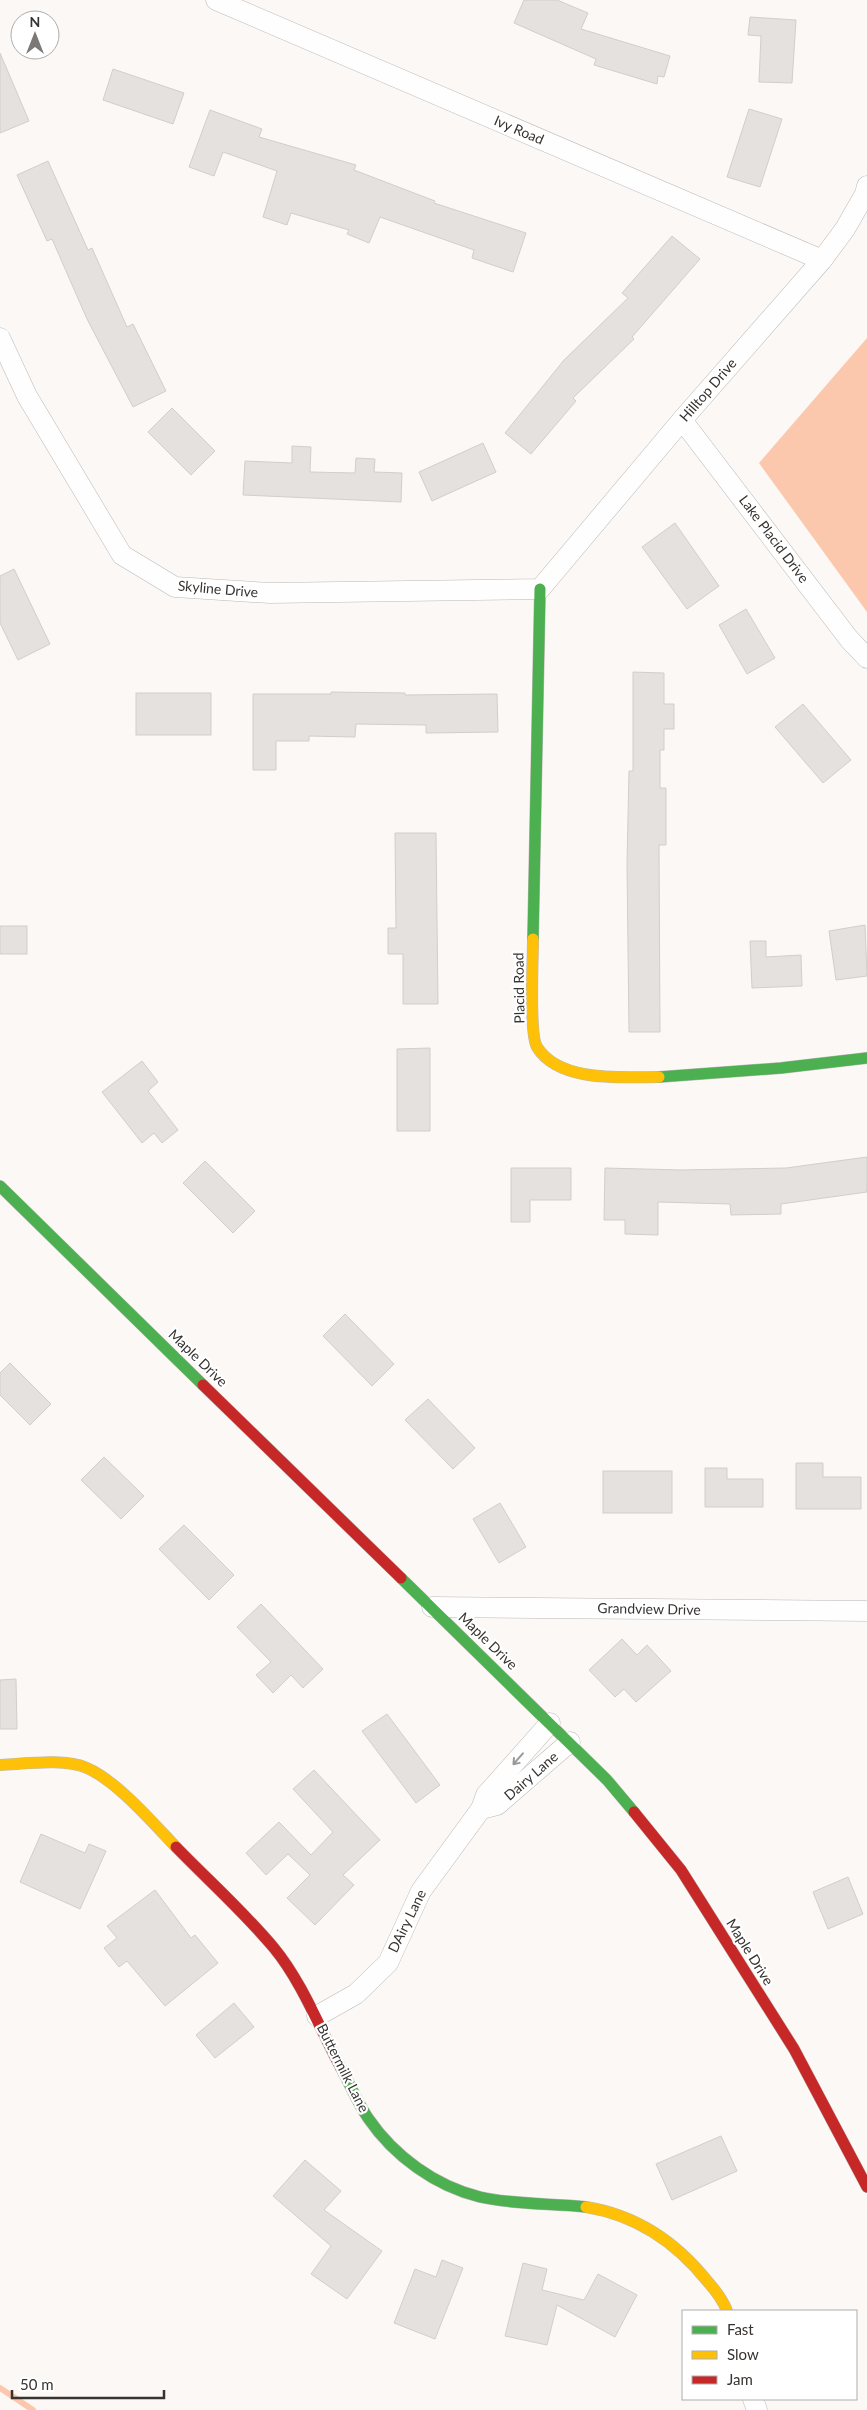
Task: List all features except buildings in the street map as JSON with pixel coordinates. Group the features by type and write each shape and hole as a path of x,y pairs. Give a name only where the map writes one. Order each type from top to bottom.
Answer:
{"street":[{"name":"Ivy Road","path":"216,0 822,260"},
{"name":"Hilltop Drive","path":"540,589 682,420 822,260 845,229 865,194 867,186"},
{"name":"Skyline Drive","path":"0,338 27,396 122,555 175,587 270,593 540,589"},
{"name":"Lake Placid Drive","path":"682,420 849,639 867,658"},
{"name":"Placid Road","path":"540,589 532,1000 536,1046 548,1059 564,1070 605,1077 662,1077 771,1069 867,1058"},
{"name":"Maple Drive","path":"0,1186 607,1780 681,1870 794,2049 867,2188"},
{"name":"Grandview Drive","path":"432,1607 867,1611"},
{"name":"Dairy Lane","path":"481,1809 486,1795 550,1723"},
{"name":"Dairy Lane","path":"481,1809 497,1805 570,1742"},
{"name":"Buttermilk Lane","path":"0,1765 53,1762 87,1768 116,1788 228,1899 274,1949 317,2016 323,2035 368,2118 400,2155 438,2182 480,2197 520,2203 584,2207 610,2211 652,2230 692,2260 724,2302 727,2310"},
{"name":"DAiry Lane","path":"317,2016 356,1994 388,1963 420,1891 481,1809"}],"shaded area":[{"path":"867,338 867,612 759,463"}],"waterway":[{"path":"0,2388 33,2410"}],"traffic: fast":[{"path":"533,939 540,589"},
{"path":"659,1077 781,1068 867,1058"},
{"path":"0,1186 203,1385"},
{"path":"401,1578 607,1780 634,1812"},
{"path":"341,2068 364,2112 378,2132 403,2157 432,2177 463,2192 493,2200 586,2207"}],"traffic: slow":[{"path":"533,939 533,1027 537,1047 547,1059 560,1067 593,1076 659,1077"},
{"path":"0,1765 56,1762 87,1768 122,1792 176,1847"},
{"path":"586,2207 622,2217 638,2224 669,2243 711,2285 726,2310"}],"traffic: jam":[{"path":"203,1385 401,1578"},
{"path":"634,1812 681,1870 794,2049 867,2187"},
{"path":"176,1847 251,1922 284,1961 302,1991 341,2068"}]}
